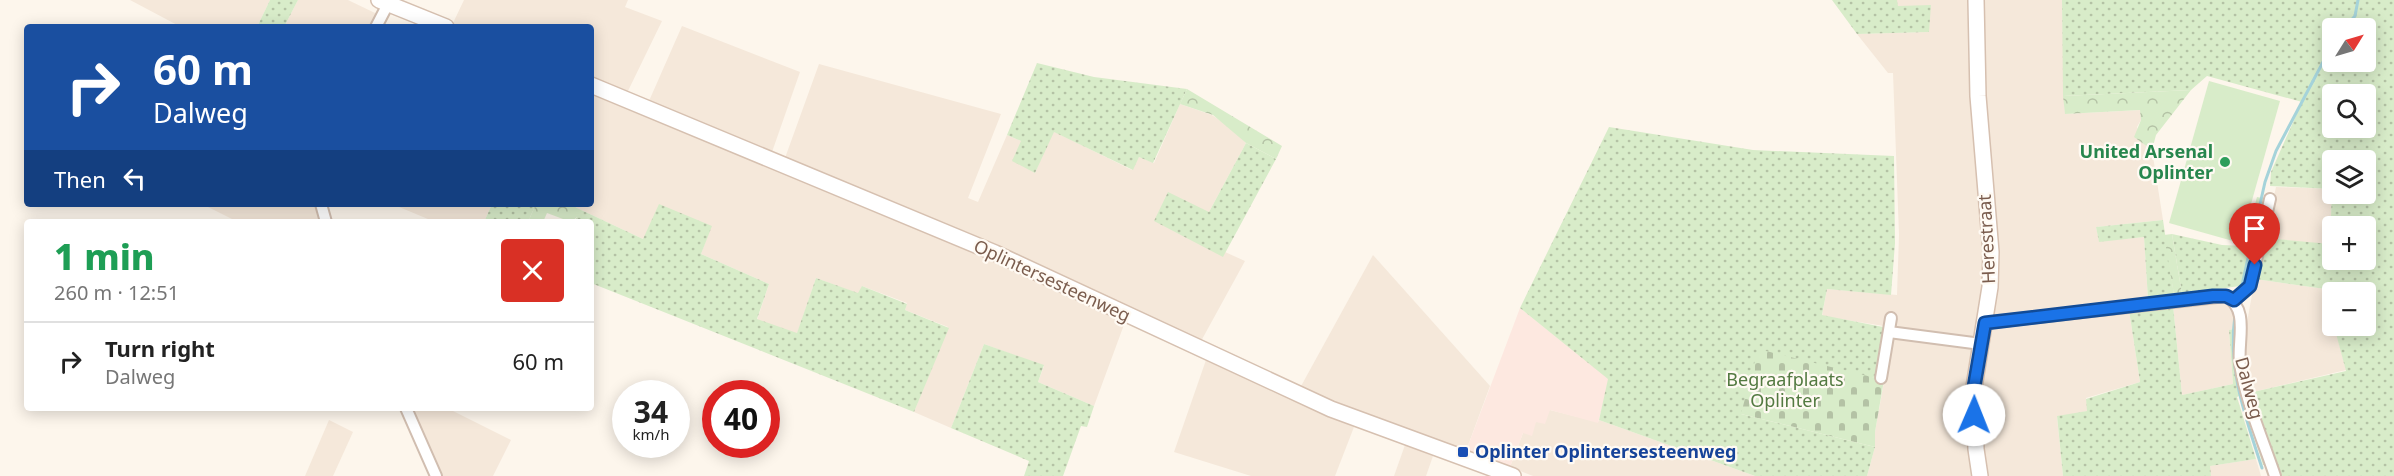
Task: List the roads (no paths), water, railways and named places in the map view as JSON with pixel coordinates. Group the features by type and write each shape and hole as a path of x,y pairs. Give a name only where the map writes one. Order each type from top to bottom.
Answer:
{"street":[{"name":"Herestraat","path":"1976,0 1978,96 1991,252 1985,323 1974,387 1974,415 1980,476"},
{"path":"377,24 384,2 439,24"},
{"name":"Oplintersesteenweg","path":"594,86 995,254 1331,409 1513,476"},
{"path":"1985,323 2213,296 2226,296 2234,300 2250,286 2270,199"},
{"name":"Dalweg","path":"2234,300 2241,316 2240,365 2275,476"},
{"path":"1881,378 1891,318"},
{"path":"1889,332 1981,344"},
{"path":"407,411 436,476"}],"waterway":[{"path":"2353,18 2358,0"},
{"path":"2242,285 2265,182 2276,151 2322,64"},
{"path":"2235,315 2233,335 2236,374 2244,412 2262,468"}],"place":[{"name":"United Arsenal Oplinter","path":"2225,162"},
{"name":"Oplinter Oplintersesteenweg","path":"1463,452"}],"park label":[{"name":"Begraafplaats Oplinter","path":"1785,390"}]}
